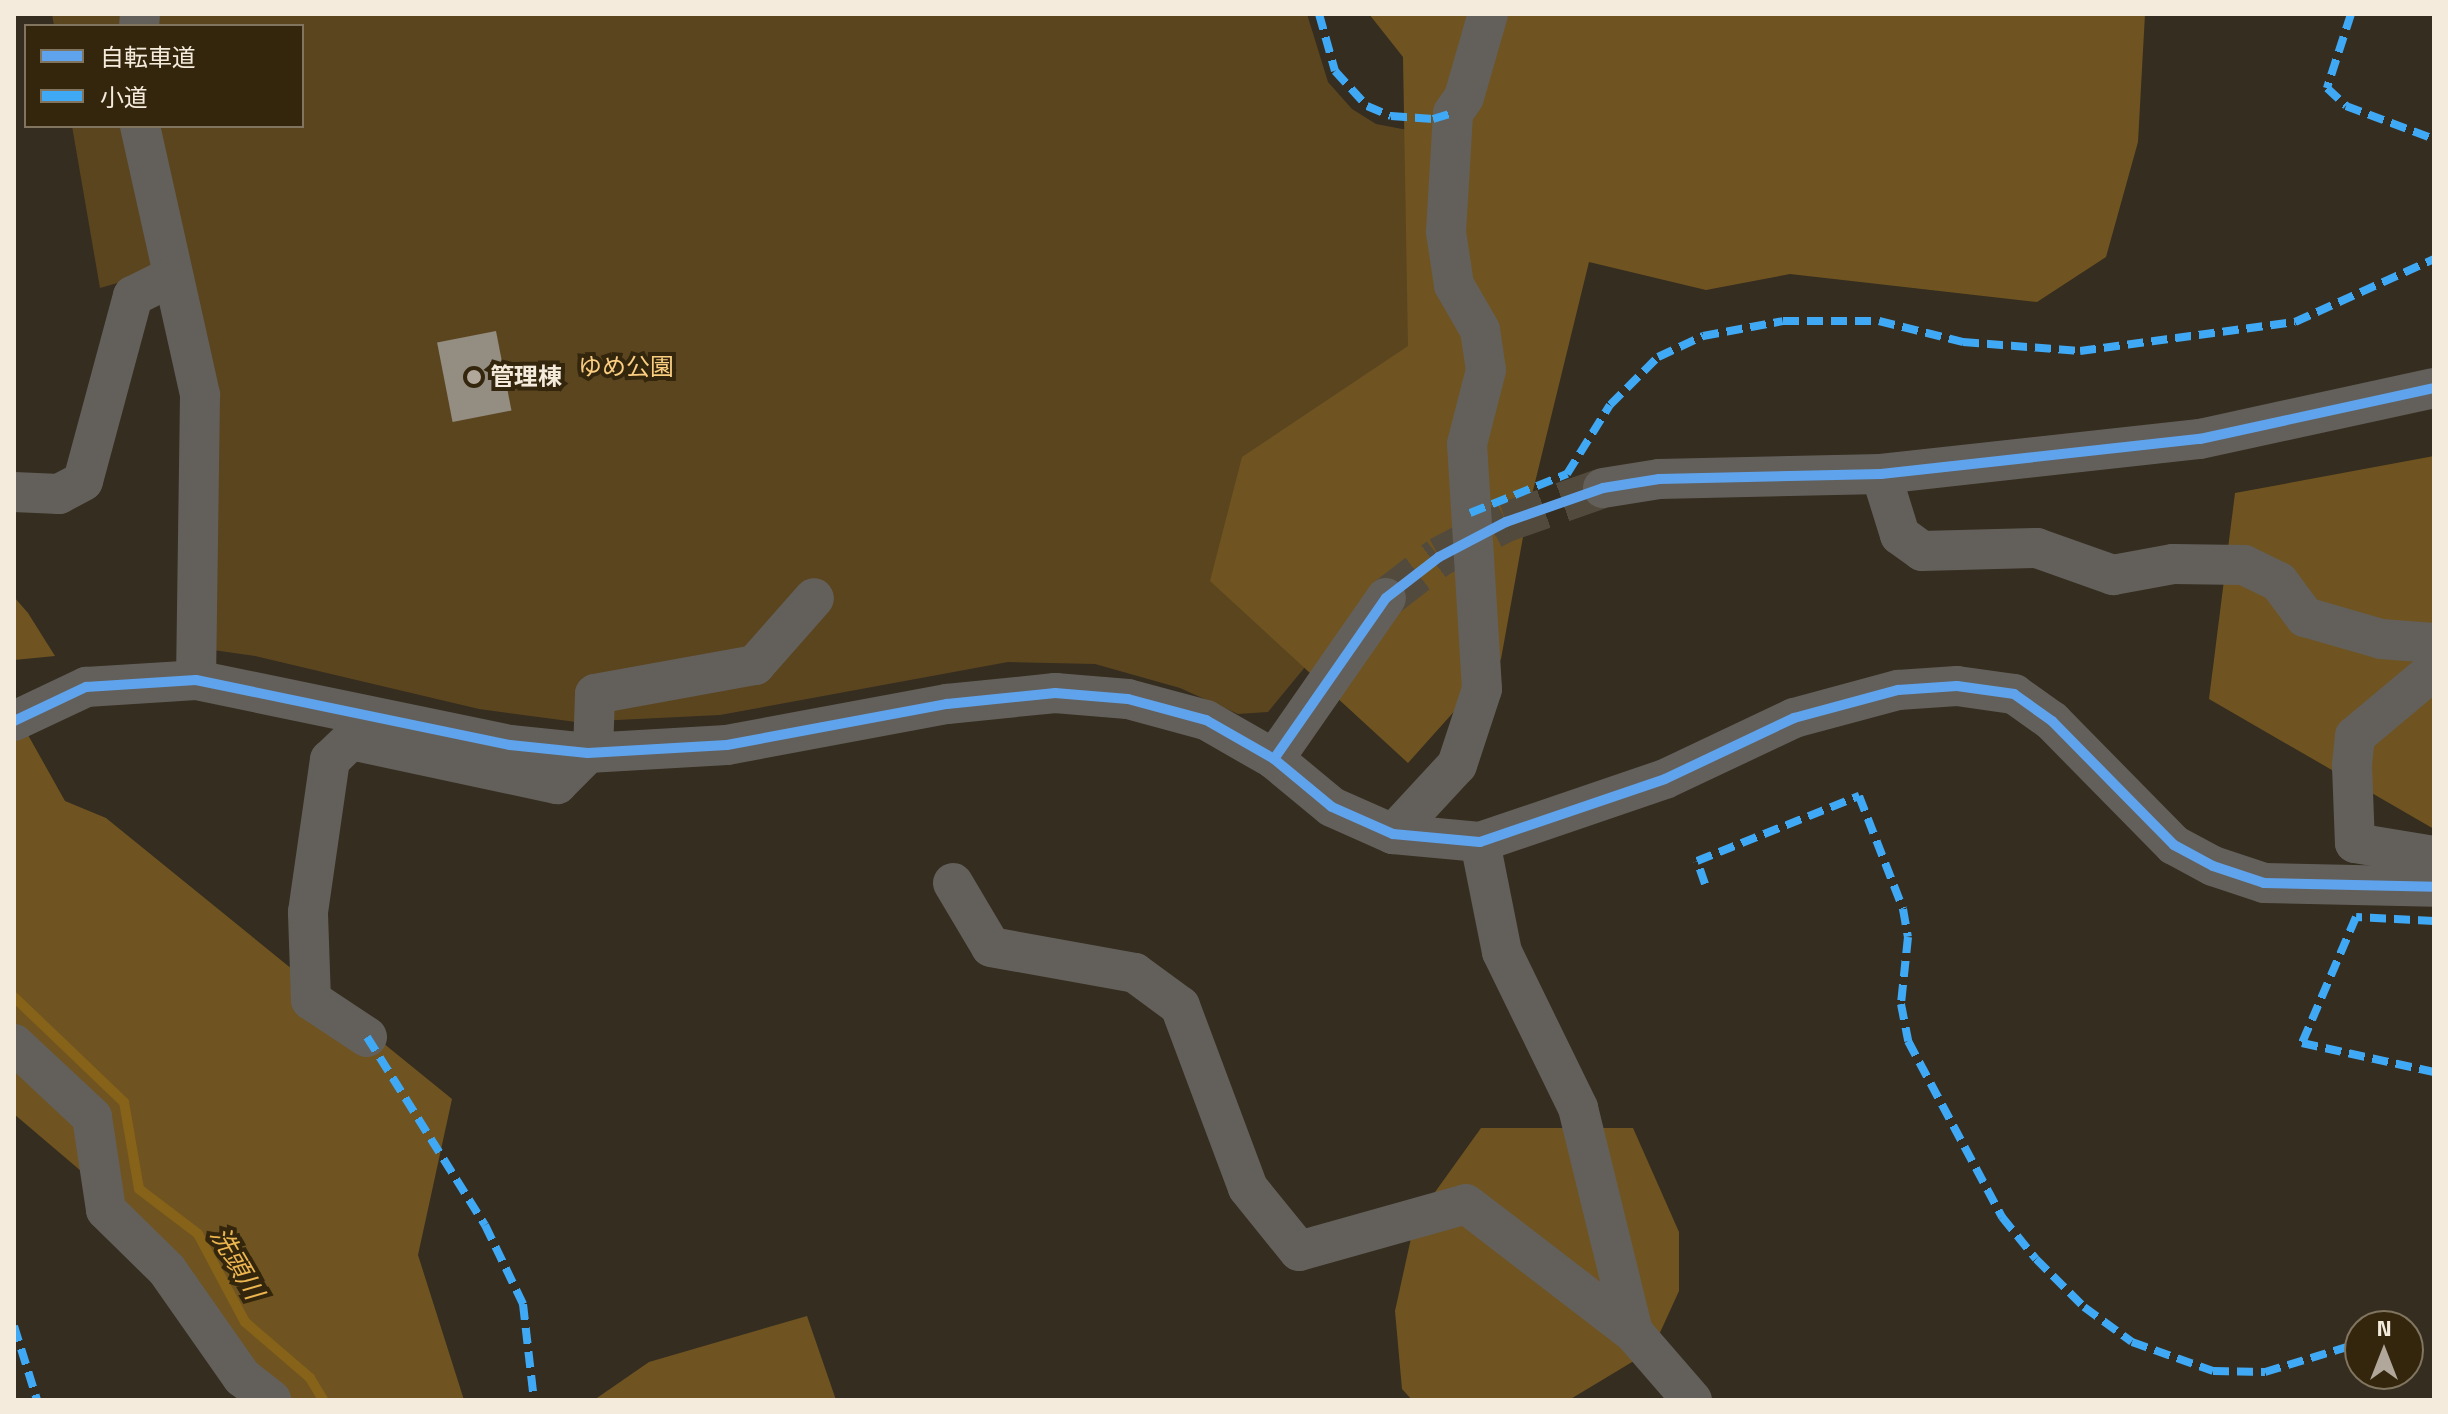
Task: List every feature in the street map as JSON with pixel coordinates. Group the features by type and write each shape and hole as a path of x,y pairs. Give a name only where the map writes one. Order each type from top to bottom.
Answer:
{"street":[{"path":"1393,834 1457,765 1482,689 1467,444 1486,370 1480,330 1454,285 1446,232 1453,113 1464,97 1488,14"},
{"path":"140,128 200,395 196,680"},
{"path":"14,492 59,494 83,481 133,296 173,276"},
{"path":"1603,488 1659,479 1881,474 2200,439 2434,388"},
{"path":"1881,474 1900,535 1922,551 2037,548 2113,575 2173,564 2244,565 2279,582 2305,617 2381,639 2434,643"},
{"path":"367,1037 311,1000 308,912 330,760 351,740 557,784 591,752 595,694 755,665 814,598"},
{"path":"1274,759 1386,598"},
{"path":"2434,670 2355,736 2352,766 2355,843 2434,856"},
{"path":"14,721 86,687 196,680 510,745 591,752 727,745 947,704 1055,693 1128,699 1206,720 1274,759 1332,807 1393,834 1480,842 1665,779 1794,718 1898,690 1957,686 2014,694 2052,721 2174,845 2213,866 2264,883 2434,887"},
{"path":"1480,842 1502,952 1578,1108 1633,1332"},
{"path":"953,883 991,947 1135,973 1180,1006 1248,1188 1299,1251 1466,1204 1633,1332 1692,1400"},
{"path":"14,1044 92,1117 106,1210 167,1270 242,1377 271,1400"}],"green space":[{"name":"ゆめ公園","path":"52,14 1307,14 1328,82 1352,109 1376,124 1413,131 1460,332 1310,661 1268,712 1238,714 1180,688 1095,664 1008,662 720,715 576,722 479,709 255,656 178,645 183,396 152,273 100,288 72,128 304,128 304,24 54,24"}],"shaded area":[{"path":"1369,14 2145,14 2138,142 2106,257 2037,302 1790,274 1706,290 1589,262 1527,515 1501,659 1408,763 1210,581 1242,457 1408,346 1403,57"},
{"path":"2434,456 2434,829 2209,699 2235,493"},
{"path":"14,597 28,613 55,656 14,660"},
{"path":"14,710 65,801 106,818 452,1099 418,1255 464,1400 268,1400 81,1171 14,1114"},
{"path":"1481,1128 1633,1128 1679,1232 1679,1291 1652,1350 1569,1400 1412,1400 1402,1389 1395,1311 1415,1220"},
{"path":"807,1316 836,1400 594,1400 649,1362"}],"building":[{"name":"管理棟","path":"496,331 511,411 453,422 437,342"}],"waterway":[{"name":"洗頭川","path":"14,997 124,1102 139,1189 198,1234 245,1322 310,1378 323,1400"}],"tunnel":[{"path":"1386,598 1439,557 1506,522 1603,488"}],"marked path":[{"path":"1319,14 1335,71 1367,106 1391,116 1433,119 1453,113"},
{"path":"2351,14 2327,88 2346,106 2434,139"},
{"path":"1470,513 1567,474 1610,405 1658,357 1703,336 1783,321 1879,321 1963,342 2080,351 2295,322 2434,259"},
{"path":"1705,884 1697,861 1859,796 1903,909 1908,937 1901,1004 1908,1041 2002,1217 2036,1259 2084,1307 2132,1342 2213,1371 2265,1372 2344,1348"},
{"path":"2434,921 2356,917 2302,1043 2434,1072"},
{"path":"367,1037 485,1225 523,1304 534,1400"},
{"path":"14,1326 37,1400"}],"cycle path":[{"path":"1274,759 1386,598 1439,557 1506,522 1603,488 1659,479 1881,474 2200,439 2434,388"},
{"path":"14,721 86,687 196,680 510,745 588,753 727,745 947,704 1055,693 1128,699 1206,720 1274,759 1332,807 1393,834 1480,842 1665,779 1794,718 1898,690 1957,686 2014,694 2052,721 2174,845 2213,866 2264,883 2434,887"}],"place":[{"name":"管理棟","path":"474,377"}]}
